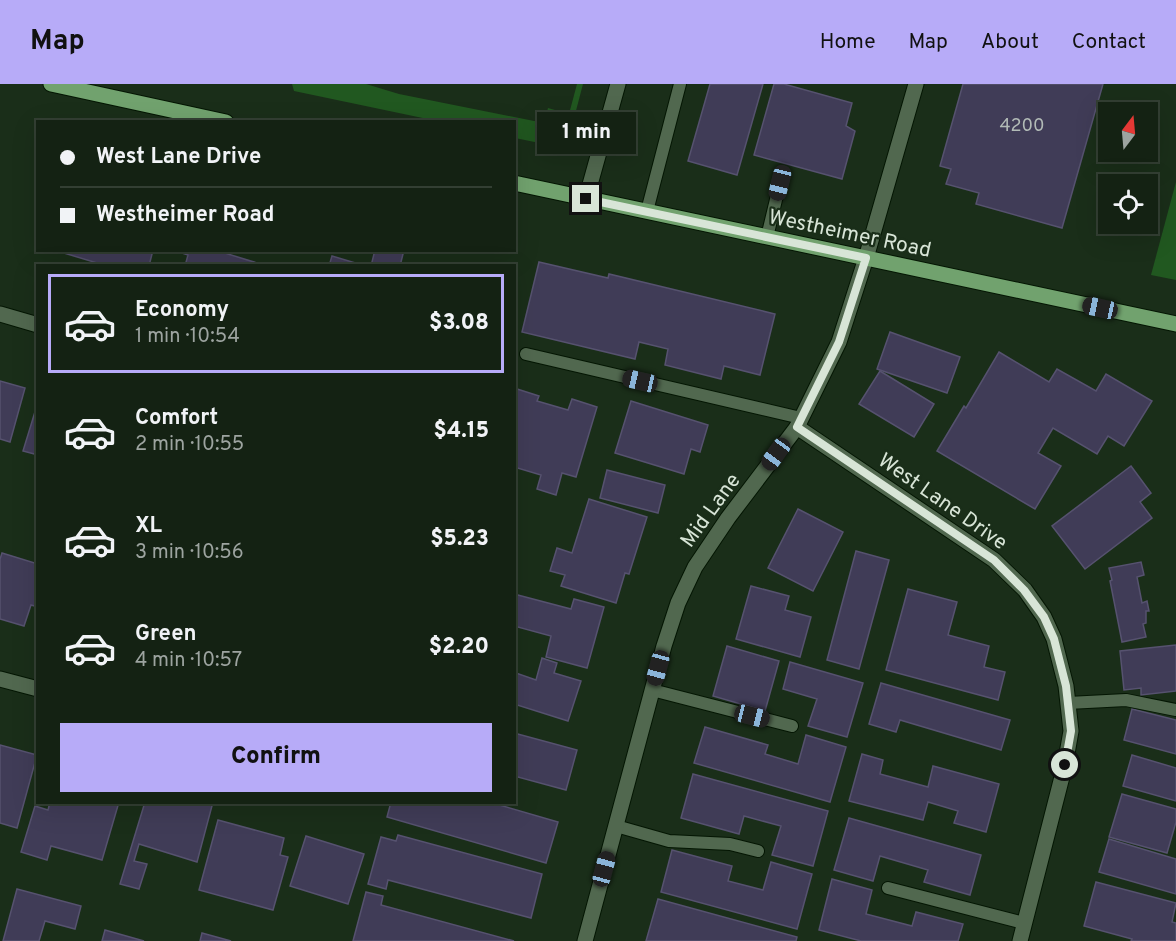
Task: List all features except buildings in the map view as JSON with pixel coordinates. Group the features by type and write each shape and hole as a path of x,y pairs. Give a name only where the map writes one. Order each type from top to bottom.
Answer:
{"main road":[{"path":"51,84 217,120"},
{"name":"Westheimer Road","path":"516,183 1176,324"}],"street":[{"path":"586,199 618,84"},
{"name":"Mid Lane","path":"585,941 652,690 678,603 695,567 799,422 839,342 866,258 916,84"},
{"path":"0,314 36,324"},
{"name":"West Lane Drive","path":"799,422 994,560 1024,590 1044,617 1054,639 1066,686 1071,731 1065,765 1020,941"},
{"path":"0,679 36,688"}],"lane":[{"path":"646,211 680,84"},
{"path":"767,237 780,183"},
{"path":"526,354 799,422"},
{"path":"652,690 792,726"},
{"path":"1068,703 1126,700 1176,710"},
{"path":"616,826 669,841 730,844 758,851"},
{"path":"888,888 1024,923"}],"green space":[{"path":"292,84 366,84 399,94 544,123 548,108 569,114 577,84 583,84 567,145 564,148 516,138 516,120 432,120 294,91"},
{"path":"1176,182 1176,280 1151,275"}],"route":[{"path":"586,199 866,258 839,342 797,427 994,560 1024,590 1044,617 1054,639 1066,686 1071,731 1065,765"}]}
